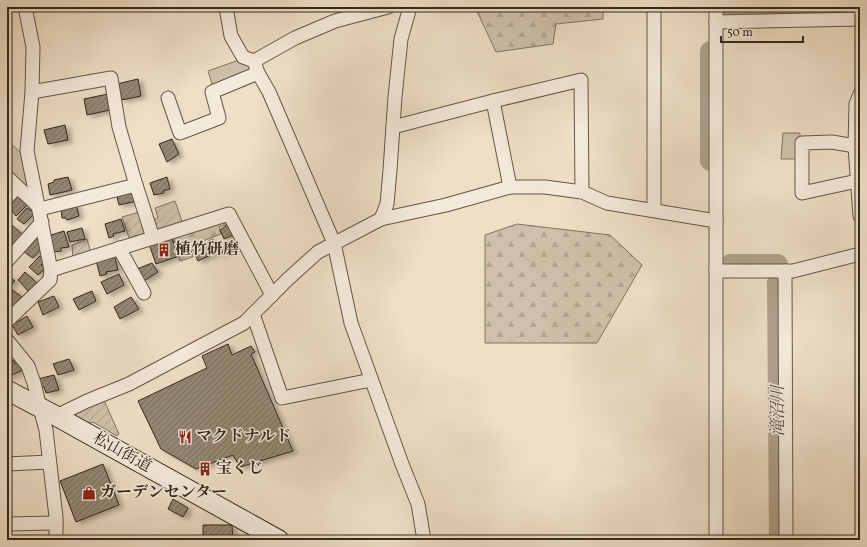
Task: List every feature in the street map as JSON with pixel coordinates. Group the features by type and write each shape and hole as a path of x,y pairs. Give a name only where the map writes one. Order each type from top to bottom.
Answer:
{"main road":[{"name":"松山街道","path":"7,390 279,540"}],"street":[{"path":"7,320 50,280 51,270 27,151 32,92 33,47 25,7"},
{"path":"226,7 231,36 243,57 256,67 269,92 334,243 351,323 418,504 424,540"},
{"path":"168,98 180,133 219,118 212,92 256,67 295,38 335,21 388,7"},
{"path":"381,219 387,204 401,39 410,7"},
{"path":"654,7 654,210"},
{"path":"716,7 716,540"},
{"path":"716,22 858,15"},
{"path":"32,92 111,78 119,127 153,238"},
{"path":"393,127 581,80 582,192"},
{"path":"860,94 856,104 858,120 855,146 860,216"},
{"path":"493,101 510,187"},
{"path":"855,146 832,142 802,143 802,193 858,189"},
{"path":"7,177 39,208"},
{"path":"39,208 136,185"},
{"path":"7,198 17,187"},
{"path":"48,412 87,401 129,384 244,323 288,279 318,252 381,219 446,205 510,187 545,187 582,192 607,203 716,221"},
{"path":"51,270 229,214 272,295"},
{"path":"7,261 42,222"},
{"path":"119,248 144,293"},
{"path":"716,271 793,272 860,254"},
{"path":"785,271 786,540"},
{"path":"253,314 282,398 371,380"},
{"path":"7,340 28,366 34,383 48,412 46,430 56,523 56,540"},
{"path":"7,464 49,462"},
{"path":"7,524 56,523"}],"green space":[{"path":"475,7 603,7 603,19 556,24 553,44 496,52"},
{"path":"239,60 258,70 214,90 208,71"},
{"path":"783,133 800,133 800,159 781,159"},
{"path":"7,140 23,155 34,198 7,172"},
{"path":"175,201 183,224 156,230 152,221 158,218 155,208"},
{"path":"143,211 149,235 138,237 138,235 129,238 122,217"},
{"path":"226,214 229,224 219,227 221,234 190,246 193,257 180,261 171,232"},
{"path":"517,224 610,235 642,265 597,343 485,343 485,235"},
{"path":"87,239 91,253 73,259 72,245"},
{"path":"103,398 119,434 117,436 93,422 85,425 73,418 74,412"}],"building":[{"path":"138,79 141,96 122,100 117,84"},
{"path":"108,94 110,110 87,115 84,99"},
{"path":"65,125 68,140 48,144 44,130"},
{"path":"172,139 179,154 167,162 159,144"},
{"path":"68,177 72,190 50,195 48,184 54,182 54,180"},
{"path":"167,177 170,189 163,191 164,193 154,195 150,183"},
{"path":"134,189 137,201 119,205 116,193"},
{"path":"17,196 27,205 16,216 8,206"},
{"path":"76,204 79,216 67,220 66,218 62,218 61,208"},
{"path":"27,208 35,213 24,224 17,219"},
{"path":"121,219 125,231 113,234 114,236 109,238 105,224"},
{"path":"229,224 233,235 224,239 220,230"},
{"path":"12,225 23,235 13,246 7,242 7,231"},
{"path":"82,228 85,239 70,242 67,232"},
{"path":"64,231 69,247 61,248 61,251 54,252 48,236"},
{"name":"植竹研磨","path":"171,236 179,256 156,264 149,244"},
{"path":"37,238 42,241 42,248 33,258 24,252"},
{"path":"213,239 218,249 223,246 225,252 219,254 217,252 198,261 192,248"},
{"path":"114,254 118,270 106,272 107,274 100,276 96,260"},
{"path":"40,256 45,261 41,265 46,268 38,275 29,267"},
{"path":"152,263 158,272 144,281 137,269"},
{"path":"25,272 38,284 29,292 18,280"},
{"path":"119,274 124,285 107,294 101,282"},
{"path":"7,275 15,281 7,289"},
{"path":"11,289 22,297 13,307 7,303 7,293"},
{"path":"92,291 96,301 79,310 73,299"},
{"path":"54,296 59,307 43,315 38,302"},
{"path":"131,297 139,309 120,319 114,307"},
{"path":"27,316 33,327 18,335 12,325"},
{"path":"228,344 232,355 251,346 255,352 251,354 293,451 240,467 233,455 196,469 161,449 138,401 207,368 202,356"},
{"path":"69,359 74,370 58,375 53,364"},
{"path":"14,360 15,364 19,362 23,370 7,377 7,364"},
{"path":"54,375 59,390 46,393 44,387 41,388 38,379"},
{"name":"ガーデンセンター","path":"103,464 119,505 76,522 60,481"},
{"path":"173,499 188,508 183,517 168,509"},
{"path":"203,525 232,525 233,540 203,540"}],"waterway":[{"path":"728,14 848,14 849,7"},
{"path":"710,51 710,161"},
{"path":"730,264 778,264"},
{"name":"滝沼川","path":"777,282 779,540"}],"place":[{"name":"植竹研磨","path":"164,250"},
{"name":"マクドナルド","path":"185,437"},
{"name":"宝くじ","path":"205,469"},
{"name":"ガーデンセンター","path":"89,493"}]}
